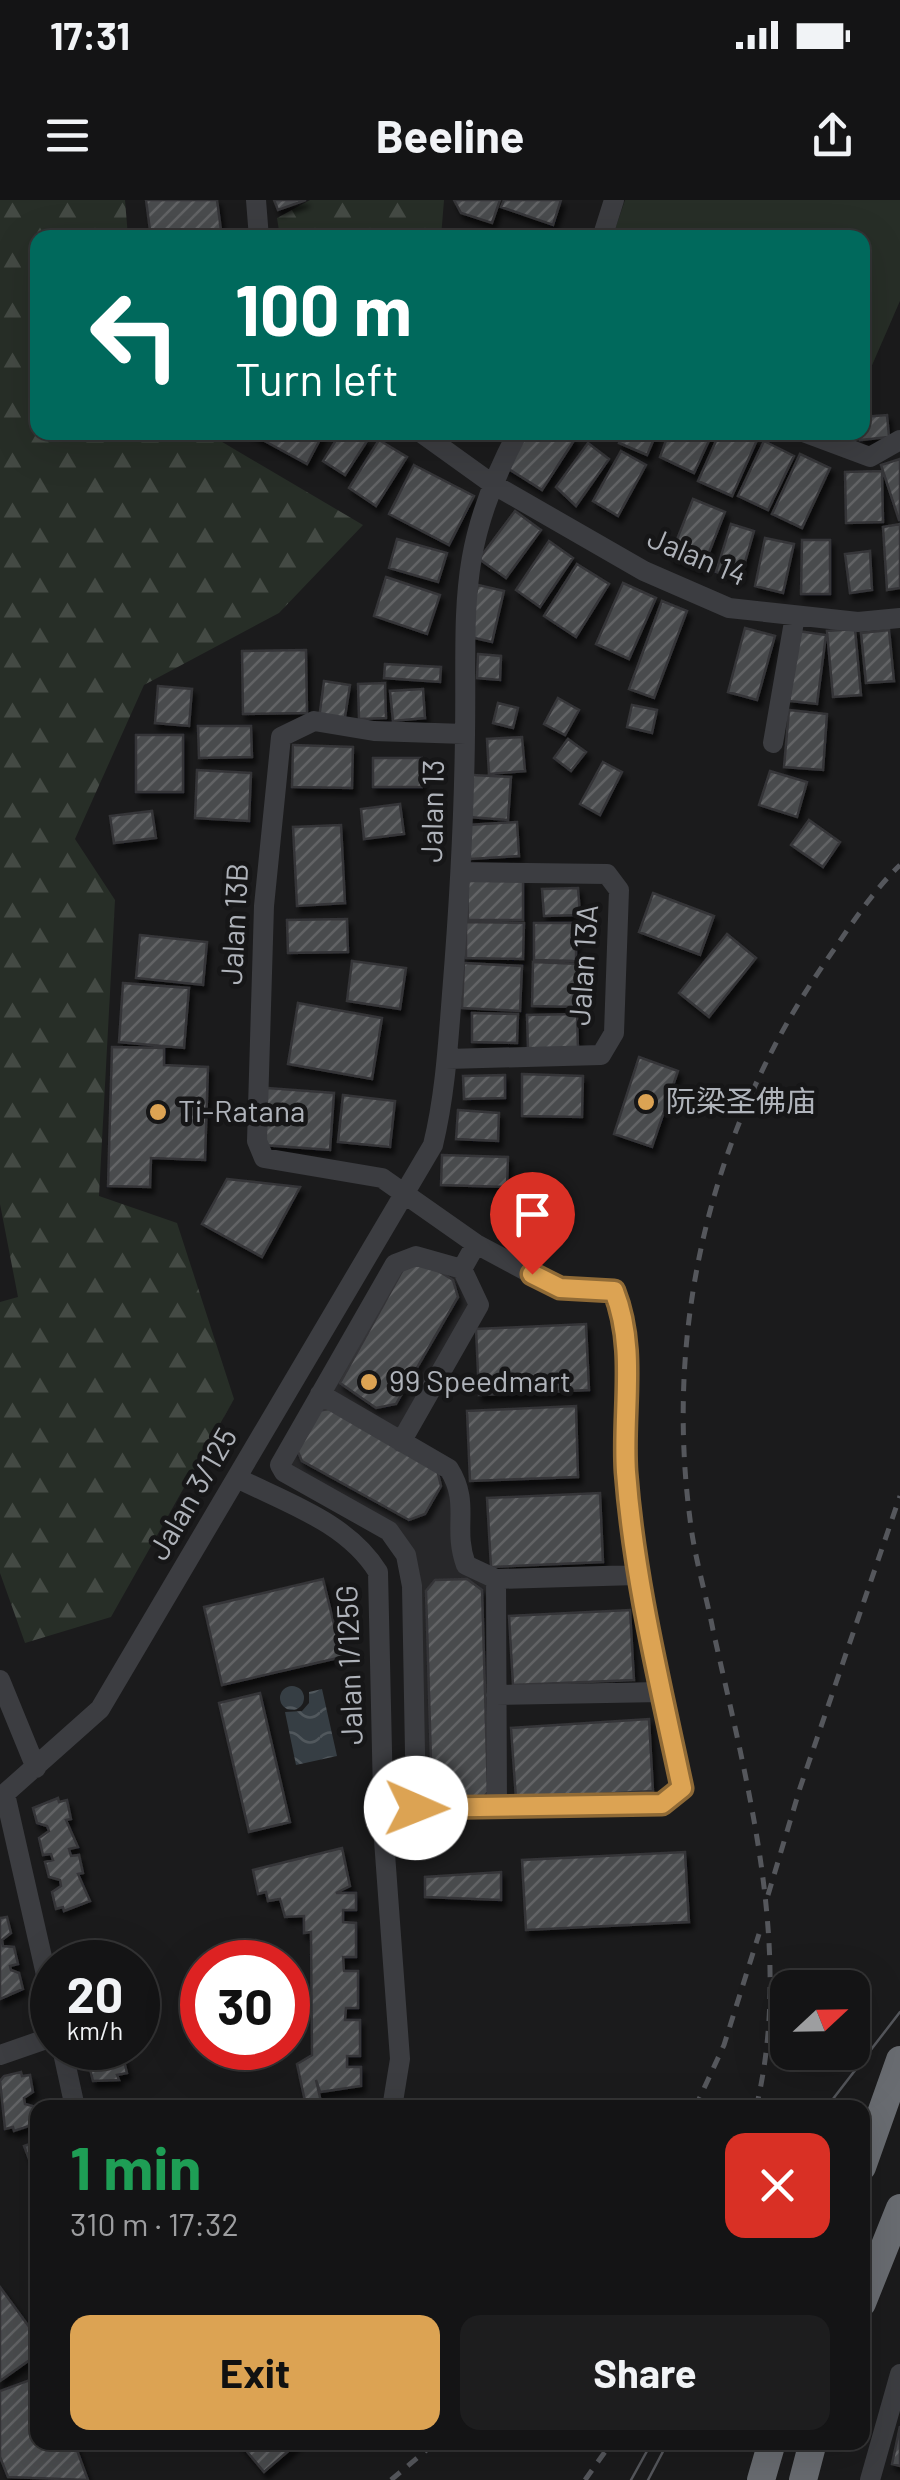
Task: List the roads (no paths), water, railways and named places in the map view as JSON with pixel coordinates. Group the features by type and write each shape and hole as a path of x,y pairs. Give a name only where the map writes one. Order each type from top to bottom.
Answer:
{"highway":[{"path":"870,2144 900,2060"},
{"path":"870,2283 900,2208"},
{"path":"760,2480 769,2450"},
{"path":"803,2480 811,2450"}],"street":[{"path":"256,200 258,230"},
{"path":"605,230 614,200"},
{"name":"Jalan 14","path":"431,440 491,483 644,571 729,608 858,622 900,618"},
{"name":"Jalan 13","path":"403,1190 433,1146 447,1060 462,872 465,590 470,553 491,483 514,440"},
{"path":"824,440 870,457 900,440"},
{"path":"774,743 795,616"},
{"name":"Jalan 13B","path":"403,1190 358,1172 264,1158 257,1141 264,906 281,736 314,721 374,730 465,734"},
{"name":"Jalan 13A","path":"447,1060 601,1055 614,1033 620,890 615,880 607,874 462,872"},
{"path":"384,1809 497,1810 662,1804 682,1788 637,1575 626,1469 627,1324 614,1291 560,1288 476,1244 403,1190"},
{"name":"Jalan 3/125","path":"3,1796 100,1709 403,1190"},
{"path":"462,1269 476,1244"},
{"path":"401,1442 479,1304 462,1269 416,1256 396,1264 280,1465 284,1472 389,1531 406,1555 412,1586 416,1808"},
{"path":"320,1394 448,1469 462,1490 458,1545 466,1565 496,1579 637,1575"},
{"name":"Jalan 1/125G","path":"237,1478 340,1531 368,1555 378,1572 384,1809 400,2058 393,2100"},
{"path":"496,1579 497,1810"},
{"path":"0,1680 36,1768"},
{"path":"496,1695 662,1692"},
{"path":"3,1796 37,1940"},
{"path":"0,2055 30,2045"},
{"path":"67,2070 73,2100"},
{"path":"876,2479 900,2374"}],"water":[{"path":"292,1686 301,1689 301,1707 292,1710 283,1707 280,1698 283,1689"},
{"path":"322,1689 337,1756 296,1765 285,1712 302,1711 309,1703 309,1692"}],"tram line":[{"path":"832,2100 900,2012"},
{"path":"631,2480 648,2450"},
{"path":"648,2480 664,2450"}],"railway":[{"path":"757,2100 770,1989 768,1928 752,1807 690,1519 684,1372 692,1299 706,1227 726,1157 753,1089 826,961 870,899 900,865"},
{"path":"768,1895 800,1788 900,1496"},
{"path":"699,2100 724,2045 759,1934"},
{"path":"391,2480 427,2450"},
{"path":"585,2480 606,2450"}],"place":[{"name":"阮梁圣佛庙","path":"646,1102"},
{"name":"Ti-Ratana","path":"158,1112"},
{"name":"99 Speedmart","path":"369,1382"}]}
